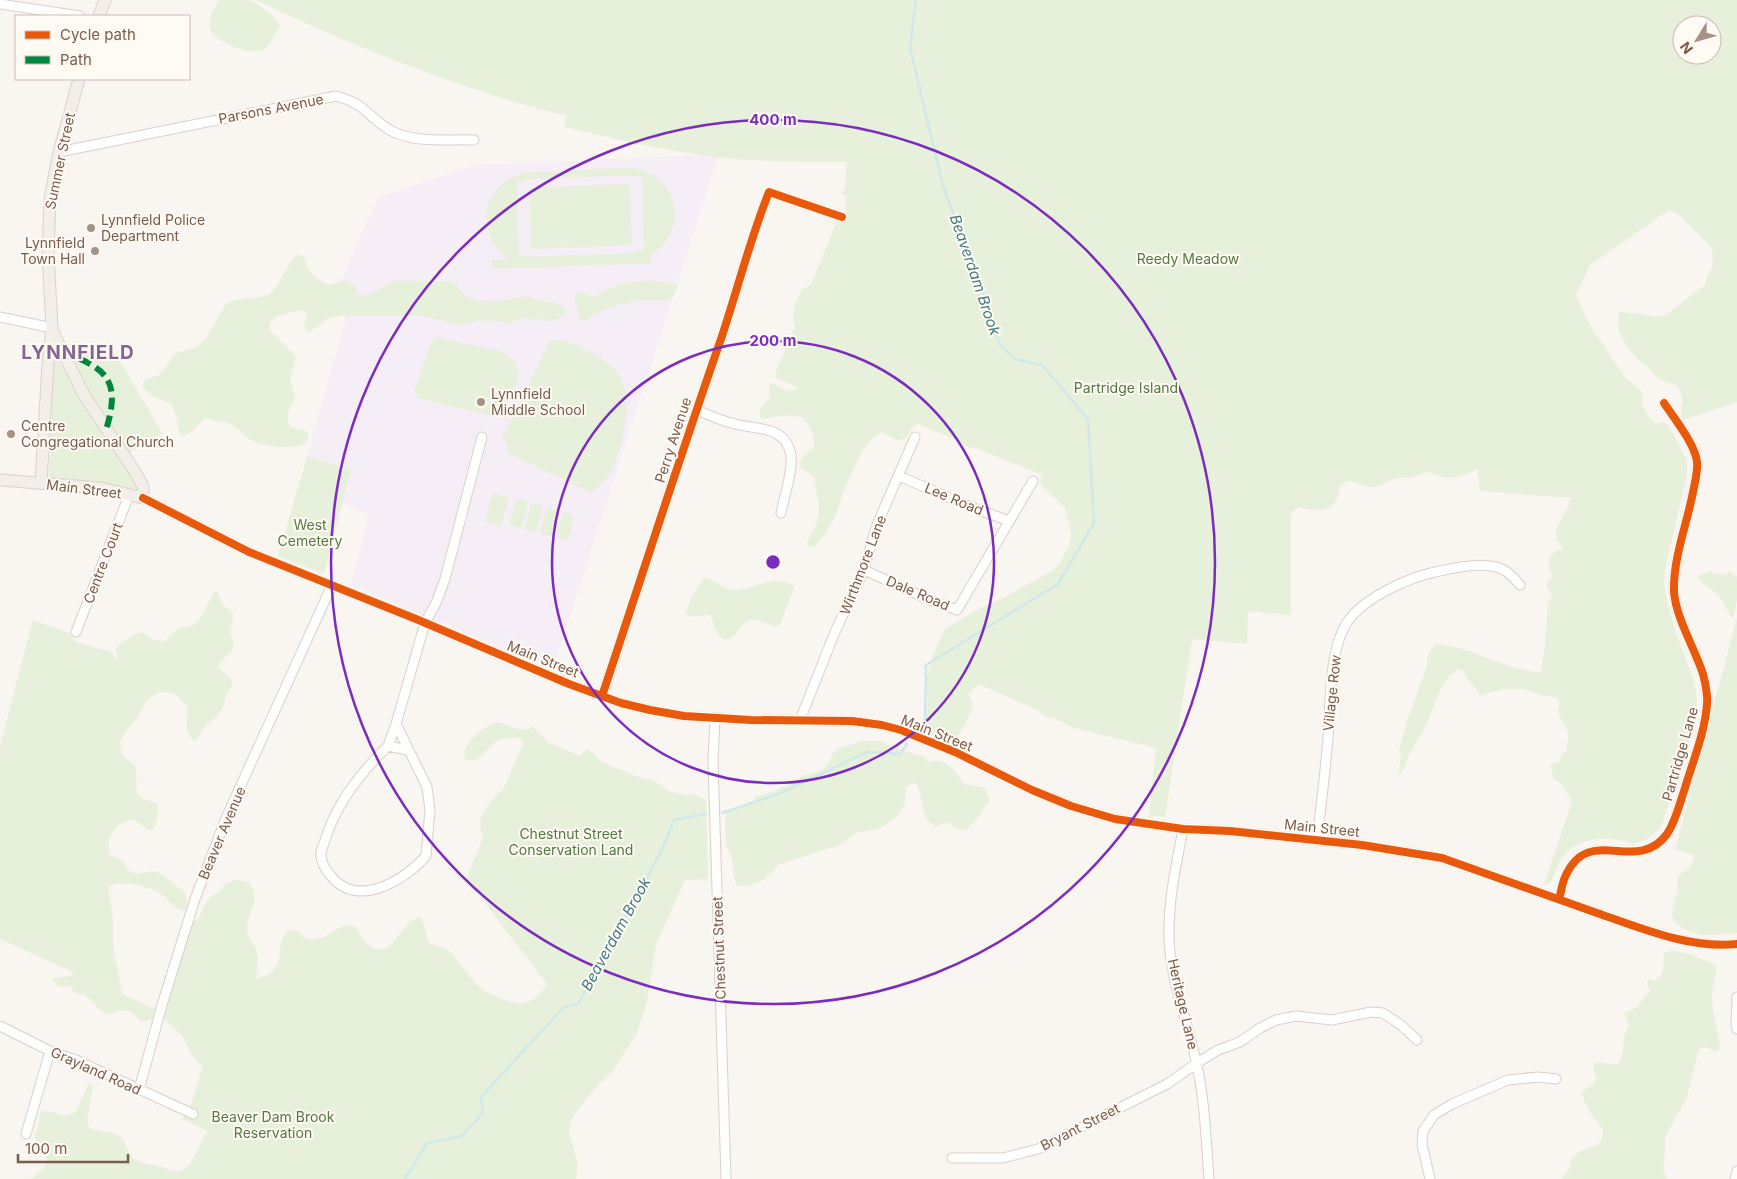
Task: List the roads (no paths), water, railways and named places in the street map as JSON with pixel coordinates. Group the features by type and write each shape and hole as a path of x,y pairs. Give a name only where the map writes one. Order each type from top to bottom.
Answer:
{"main road":[{"path":"99,15 105,0"},
{"name":"Summer Street","path":"41,483 52,328 48,219 50,199 60,152 79,80"},
{"path":"52,328 84,395 137,474 143,487 143,498"},
{"name":"Main Street","path":"0,480 101,488 143,498"}],"street":[{"path":"0,4 73,15"},
{"name":"Parsons Avenue","path":"60,152 336,96 359,106 376,121 395,133 412,138 474,140"},
{"name":"Perry Avenue","path":"602,696 695,410 734,299 756,224 769,192 842,217"},
{"path":"0,317 52,328"},
{"name":"Partridge Lane","path":"1559,899 1565,878 1575,861 1587,852 1601,850 1637,852 1650,848 1662,840 1669,831 1679,805 1702,729 1707,702 1704,676 1682,622 1674,593 1676,565 1696,479 1697,460 1687,436 1664,403"},
{"path":"695,410 737,425 768,429 783,439 791,456 791,465 781,513"},
{"path":"396,724 427,787 430,810 426,856 396,881 375,890 350,891 337,884 326,871 322,862 322,851 331,823 347,793 388,746 425,623 436,603 445,579 482,437"},
{"name":"Wirthmore Lane","path":"800,720 864,570 876,527 915,437"},
{"name":"Lee Road","path":"899,476 1009,521"},
{"path":"1009,521 1033,481"},
{"name":"Centre Court","path":"76,632 130,495"},
{"name":"Main Street","path":"143,498 249,552 543,673 602,696 650,710 684,716 852,721 882,725 901,730 955,752 1032,790 1071,806 1115,819 1183,829 1213,830 1362,845 1419,853 1442,858 1676,938 1704,944 1737,944"},
{"name":"Dale Road","path":"864,570 957,610 1009,521"},
{"name":"Village Row","path":"1317,841 1336,649 1346,624 1360,608 1382,594 1434,572 1483,565 1505,570 1520,585"},
{"name":"Beaver Avenue","path":"139,1090 164,996 194,898 226,818 332,585"},
{"name":"Chestnut Street","path":"715,718 713,761 726,1179"},
{"path":"388,746 408,750"},
{"name":"Heritage Lane","path":"1183,829 1169,909 1169,941 1174,974 1197,1062 1203,1098 1209,1179"},
{"path":"1737,998 1737,1030"},
{"name":"Bryant Street","path":"952,1158 1003,1158 1038,1149 1167,1084 1197,1062 1218,1050 1240,1042 1260,1028 1276,1020 1296,1016 1332,1020 1371,1012 1383,1014 1402,1025 1417,1040"},
{"name":"Grayland Road","path":"0,1026 50,1051 76,1060 193,1114"},
{"path":"26,1134 50,1051"},
{"path":"1430,1179 1422,1144 1423,1131 1434,1115 1452,1104 1508,1080 1538,1076 1556,1079"},
{"path":"1735,1179 1737,1171"}],"waterway":[{"name":"Beaverdam Brook","path":"916,0 910,48 943,186 994,322 999,344 1015,359 1042,365 1088,419 1094,523 1058,584 926,665 925,727"},
{"name":"Beaverdam Brook","path":"722,813 781,793 867,752 900,754 907,744"},
{"name":"Beaverdam Brook","path":"405,1179 427,1143 462,1136 483,1113 481,1097 564,1007 578,1004 662,850 674,820 706,814"}],"place":[{"name":"Lynnfield Police Department","path":"91,228"},
{"name":"Lynnfield Town Hall","path":"95,251"},
{"name":"Lynnfield Middle School","path":"481,402"},
{"name":"Centre Congregational Church","path":"11,434"}],"district":[{"name":"LYNNFIELD","path":"78,352"}],"park label":[{"name":"Reedy Meadow","path":"1188,259"},
{"name":"Partridge Island","path":"1126,388"},
{"name":"West Cemetery","path":"310,534"},
{"name":"Chestnut Street Conservation Land","path":"571,842"},
{"name":"Beaver Dam Brook Reservation","path":"273,1126"}]}
